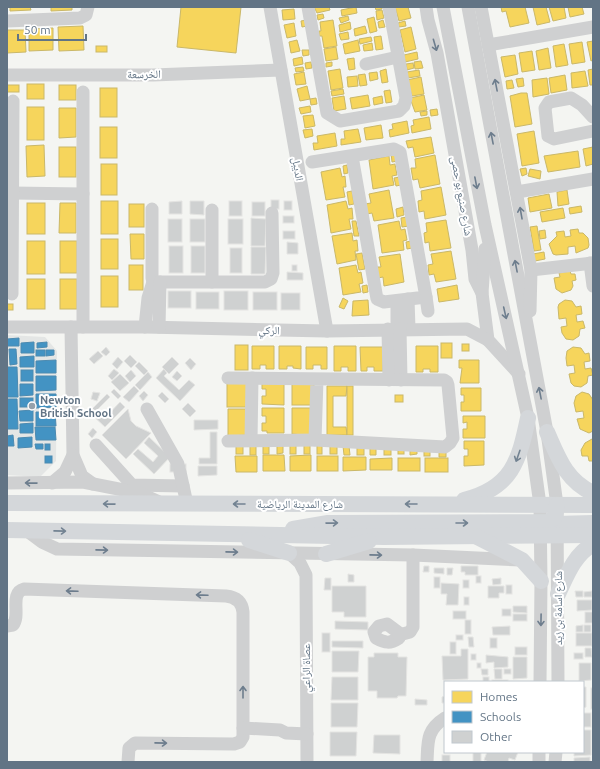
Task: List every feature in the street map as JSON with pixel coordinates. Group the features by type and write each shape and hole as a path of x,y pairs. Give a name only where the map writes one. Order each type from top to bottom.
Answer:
{"main road":[{"path":"450,504 484,493 496,487 507,477 517,459 528,418"},
{"path":"547,432 567,473 578,485 593,493"},
{"name":"شارع المدينة الرياضية","path":"7,503 593,505"},
{"path":"267,536 328,523 540,528 553,520 557,505"},
{"path":"557,529 593,523"},
{"path":"7,530 384,537 474,536 540,528 545,525 557,529 593,535"},
{"path":"232,534 289,553"},
{"path":"474,536 522,560 541,581"},
{"path":"326,554 384,537"},
{"path":"558,594 575,560 583,551 593,544"}],"street":[{"path":"7,21 80,18 86,15 88,7"},
{"name":"الديبل","path":"270,7 327,331"},
{"path":"308,7 327,113 340,121 399,111 404,106 406,98 389,7"},
{"name":"شارع صنيع بو حصى","path":"426,7 437,53 448,113 472,250 474,279 482,293 485,307 488,340"},
{"path":"433,7 451,53"},
{"name":"شارع صنيع بو حصى","path":"443,7 485,225 528,418 540,505 540,528"},
{"path":"468,7 547,432 557,505 557,529"},
{"path":"481,7 531,270 529,335"},
{"path":"488,45 593,27"},
{"path":"366,64 398,57"},
{"name":"الخرسعة","path":"7,75 154,75 281,70"},
{"path":"51,483 65,472 73,455 83,194 84,92"},
{"path":"593,117 582,105 571,98 549,102 545,108 550,138 554,139 593,131"},
{"path":"12,294 13,101"},
{"path":"312,162 394,149 400,152 428,311"},
{"path":"352,156 376,296 380,302 426,297"},
{"path":"517,192 593,179"},
{"path":"12,193 83,194"},
{"path":"152,209 152,278 157,282 265,282 271,279 273,273 272,213"},
{"path":"212,210 212,282"},
{"path":"482,293 485,267 485,225"},
{"path":"531,270 591,263 593,286"},
{"path":"145,327 148,298 157,282"},
{"path":"157,282 159,327"},
{"path":"395,380 398,329 402,300"},
{"path":"467,329 481,317 485,307"},
{"name":"الركي","path":"7,327 159,327 327,331 467,329 488,340"},
{"path":"488,340 519,374"},
{"path":"228,378 447,382 453,438 445,447 315,440 228,440"},
{"path":"251,440 252,378"},
{"path":"315,440 317,379"},
{"path":"147,409 179,468 187,504"},
{"path":"96,445 132,485 183,486"},
{"path":"73,455 82,476 93,484"},
{"path":"7,482 51,483 73,481 139,494 164,504"},
{"name":"شارع اسامة بن زيد","path":"540,528 540,681"},
{"name":"شارع اسامة بن زيد","path":"557,529 558,681"},
{"path":"26,530 42,542 58,549 413,555 522,560"},
{"path":"289,553 300,563 306,575"},
{"path":"306,575 313,562 326,554"},
{"path":"399,635 410,632 413,627 413,555"},
{"name":"عصاة الراعي","path":"306,575 307,762"},
{"path":"7,626 13,625 16,621 17,595 24,589 233,597 241,605 243,612 242,740 236,744 135,743 129,748 128,762"},
{"path":"427,762 429,736 434,726 444,719"},
{"path":"243,728 280,730 286,726 307,730"}],"shaded area":[{"name":"Newton British School","path":"7,335 45,337 57,351 56,461 40,477 7,475"}],"building: Homes":[{"path":"10,7 30,7 31,10 10,11"},
{"path":"51,7 72,7 72,10 51,11"},
{"path":"181,7 241,7 236,53 177,47"},
{"path":"314,7 329,7 330,10 317,13"},
{"path":"356,7 357,13 342,16 341,10"},
{"path":"375,7 382,7 382,9 376,10"},
{"path":"395,7 408,7 411,18 399,21"},
{"path":"501,7 525,7 529,23 510,27 506,11 502,12"},
{"path":"533,7 546,7 550,22 537,25"},
{"path":"549,7 564,7 566,18 553,21"},
{"path":"568,7 582,7 584,14 570,17"},
{"path":"294,9 295,19 283,20 282,10"},
{"path":"382,10 384,18 377,20 376,11"},
{"path":"323,14 324,18 318,20 317,15"},
{"path":"348,16 349,20 341,23 339,18"},
{"path":"374,17 377,31 370,33 367,19"},
{"path":"306,20 307,26 302,27 301,21"},
{"path":"333,20 337,46 324,48 322,36 319,36 319,31 321,31 320,22"},
{"path":"383,20 385,27 379,28 378,22"},
{"path":"405,21 406,26 399,27 398,23"},
{"path":"350,22 351,29 340,32 339,25"},
{"path":"294,23 296,36 287,38 284,25"},
{"path":"83,26 84,50 59,51 58,27"},
{"path":"365,26 367,33 355,36 354,29"},
{"path":"411,27 416,49 405,52 400,30"},
{"path":"53,28 53,50 29,51 29,29"},
{"path":"7,30 25,30 26,52 7,53"},
{"path":"348,32 349,39 341,40 339,34"},
{"path":"381,36 383,49 376,50 374,37"},
{"path":"371,37 372,41 360,44 359,39"},
{"path":"297,40 300,51 291,53 289,42"},
{"path":"358,40 360,51 345,54 343,44"},
{"path":"593,41 593,60 591,61 587,42"},
{"path":"582,42 585,62 572,64 569,44"},
{"path":"372,43 373,50 364,51 363,45"},
{"path":"564,44 568,65 556,67 553,46"},
{"path":"96,46 107,46 107,52 96,52"},
{"path":"336,47 338,59 326,61 324,49"},
{"path":"548,48 551,68 539,70 536,51"},
{"path":"302,50 309,50 309,55 303,56"},
{"path":"532,51 535,70 522,72 519,53"},
{"path":"417,52 418,59 405,62 404,55"},
{"path":"515,55 518,74 505,77 501,57"},
{"path":"302,57 303,64 294,66 293,59"},
{"path":"354,58 355,69 349,70 347,59"},
{"path":"421,61 423,68 415,69 414,62"},
{"path":"311,62 312,68 306,69 305,63"},
{"path":"332,62 332,66 326,67 326,63"},
{"path":"413,63 414,68 407,70 406,64"},
{"path":"303,67 304,71 296,72 295,68"},
{"path":"340,69 343,88 331,90 328,71"},
{"path":"386,69 388,82 382,83 380,71"},
{"path":"593,69 593,85 590,85 588,70"},
{"path":"419,70 420,76 408,78 407,72"},
{"path":"585,71 588,86 572,88 571,73"},
{"path":"304,72 306,84 296,85 294,74"},
{"path":"377,72 378,79 370,81 369,73"},
{"path":"365,74 367,85 360,86 358,75"},
{"path":"565,75 567,90 551,93 549,78"},
{"path":"357,76 358,86 348,87 347,77"},
{"path":"421,77 424,94 412,96 407,80"},
{"path":"523,78 524,86 518,87 516,79"},
{"path":"547,78 549,94 533,97 532,80"},
{"path":"512,80 514,88 507,89 506,81"},
{"path":"27,84 44,84 44,99 27,99"},
{"path":"7,85 19,85 19,92 7,92"},
{"path":"59,85 76,85 76,100 59,100"},
{"path":"307,86 310,99 300,101 297,89"},
{"path":"100,88 117,88 117,117 100,117"},
{"path":"343,89 344,94 332,96 331,91"},
{"path":"390,90 392,102 386,103 384,91"},
{"path":"527,93 532,124 515,127 510,96"},
{"path":"368,95 370,106 352,109 350,98"},
{"path":"424,95 427,110 415,112 410,98"},
{"path":"344,96 346,109 334,111 332,98"},
{"path":"382,96 383,103 374,105 373,98"},
{"path":"316,98 317,104 311,105 310,99"},
{"path":"310,106 311,112 301,114 299,108"},
{"path":"27,107 44,107 44,140 27,140"},
{"path":"59,108 76,108 76,137 59,138"},
{"path":"437,109 438,115 431,116 430,110"},
{"path":"427,111 427,115 421,116 420,112"},
{"path":"313,115 315,126 305,128 303,116"},
{"path":"429,117 431,129 412,133 411,126 414,125 413,120"},
{"path":"407,121 409,133 390,137 389,130 393,129 392,124"},
{"path":"381,125 383,138 366,140 364,128"},
{"path":"100,127 117,127 117,158 100,158"},
{"path":"312,129 313,136 305,138 303,130"},
{"path":"358,129 361,142 341,145 341,139 345,139 344,131"},
{"path":"534,131 539,163 522,166 517,134"},
{"path":"335,133 337,146 314,150 313,143 318,143 317,136"},
{"path":"431,137 434,153 415,157 413,147 408,148 406,141"},
{"path":"44,145 45,176 27,177 26,146"},
{"path":"59,147 76,147 76,177 59,177"},
{"path":"593,147 593,164 586,166 583,149"},
{"path":"578,151 580,167 548,172 544,156"},
{"path":"397,152 398,161 392,162 391,153"},
{"path":"435,155 440,184 420,188 418,179 413,180 411,168 416,168 415,159"},
{"path":"389,156 390,165 395,164 397,175 392,176 394,185 373,189 369,160"},
{"path":"101,164 117,164 117,195 101,195"},
{"path":"347,165 348,173 344,174 343,166"},
{"path":"340,168 342,177 345,176 346,187 343,187 345,197 326,200 321,172"},
{"path":"526,168 527,174 522,176 520,169"},
{"path":"530,169 541,171 540,179 528,176"},
{"path":"400,177 401,185 396,186 394,178"},
{"path":"441,187 446,215 425,219 424,211 419,212 418,201 422,200 421,191"},
{"path":"389,190 394,218 374,221 372,213 367,214 365,204 371,203 369,194"},
{"path":"567,190 569,204 558,206 557,192"},
{"path":"352,191 354,204 349,205 347,192"},
{"path":"549,194 552,208 530,212 528,198"},
{"path":"101,201 118,201 118,234 101,234"},
{"path":"346,201 348,209 352,208 353,219 349,219 351,229 331,233 327,205"},
{"path":"27,203 45,203 45,234 27,234"},
{"path":"60,203 76,203 76,233 59,233"},
{"path":"129,204 144,204 144,227 129,227"},
{"path":"581,206 582,212 570,214 569,208"},
{"path":"403,207 404,215 397,217 396,209"},
{"path":"563,208 565,218 542,222 540,212"},
{"path":"407,217 409,226 402,227 401,218"},
{"path":"446,220 451,248 430,251 429,242 425,243 424,233 427,232 426,223"},
{"path":"352,221 356,221 359,236 354,236"},
{"path":"399,221 401,230 405,229 407,240 403,241 404,250 382,253 378,225"},
{"path":"537,226 541,250 534,251 530,227"},
{"path":"578,229 579,233 583,233 588,238 588,248 576,253 575,246 568,247 568,254 553,254 549,244 557,236 556,232 564,231 565,237 571,236 570,230"},
{"path":"545,230 546,238 540,239 539,231"},
{"path":"352,233 353,241 357,240 358,251 355,251 356,260 337,264 332,236"},
{"path":"130,234 144,234 144,259 131,259"},
{"path":"101,239 118,239 118,269 101,269"},
{"path":"27,241 45,241 45,274 27,274"},
{"path":"60,241 77,241 77,273 60,273"},
{"path":"411,241 412,248 407,249 406,242"},
{"path":"451,251 456,279 436,282 434,274 429,275 428,265 433,264 431,254"},
{"path":"544,252 545,259 535,261 533,254"},
{"path":"362,253 365,269 359,270 356,254"},
{"path":"400,254 404,282 384,286 383,277 378,278 376,267 381,267 379,257"},
{"path":"129,265 143,265 143,290 129,290"},
{"path":"356,265 358,273 361,272 363,283 359,284 361,292 343,295 339,268"},
{"path":"570,271 571,274 575,274 576,280 572,281 573,286 571,290 562,293 556,289 554,278 560,277 559,273"},
{"path":"101,276 118,276 118,307 101,307"},
{"path":"27,279 45,279 45,309 27,309"},
{"path":"60,279 77,279 77,309 60,309"},
{"path":"367,285 368,292 363,293 362,286"},
{"path":"457,285 459,299 439,302 437,289"},
{"path":"343,298 348,301 344,309 339,307"},
{"path":"368,300 369,315 352,316 353,301"},
{"path":"565,300 572,301 576,307 581,306 582,314 576,315 577,322 583,321 585,328 580,329 579,336 573,340 566,339 562,333 561,327 567,326 566,318 559,319 558,307 559,304"},
{"path":"7,304 13,304 13,310 7,310"},
{"path":"441,343 452,343 452,358 441,358"},
{"path":"462,344 469,344 469,351 462,351"},
{"path":"235,345 248,345 248,370 235,370"},
{"path":"252,346 274,346 274,369 266,369 266,365 260,365 260,369 252,369"},
{"path":"279,346 301,346 301,369 293,368 293,366 287,366 287,369 279,369"},
{"path":"334,346 356,346 356,371 348,371 348,367 341,367 341,371 334,371"},
{"path":"416,346 438,346 438,372 430,372 430,369 423,369 423,372 416,372"},
{"path":"306,347 327,347 327,369 321,369 321,365 313,365 313,369 306,369"},
{"path":"360,347 383,347 383,371 374,371 374,367 367,367 367,371 361,371"},
{"path":"573,347 581,348 585,354 589,353 590,361 584,362 585,369 591,368 593,375 588,376 587,383 581,387 574,386 571,383 569,374 575,373 574,365 567,366 567,351"},
{"path":"459,360 479,360 479,383 460,383 462,368 459,368"},
{"path":"227,382 248,382 248,407 227,407"},
{"path":"262,382 284,382 284,405 262,404 262,396 266,396 266,389 262,389"},
{"path":"292,383 314,383 314,405 292,405"},
{"path":"327,386 347,386 346,396 333,396 333,427 346,427 347,435 327,435"},
{"path":"347,386 353,386 353,435 347,435"},
{"path":"461,388 481,388 481,411 461,411 461,402 464,402 464,395 461,395"},
{"path":"582,392 589,394 593,400 593,431 589,433 580,429 577,419 584,418 583,411 576,412 574,403 576,396"},
{"path":"395,395 403,395 403,402 395,402"},
{"path":"262,408 284,408 284,433 267,433 267,431 262,431 262,423 266,423 266,416 262,416"},
{"path":"292,408 314,408 314,436 292,434"},
{"path":"228,409 248,409 248,435 228,436"},
{"path":"463,416 485,416 485,438 463,438 463,429 467,429 467,422 463,423"},
{"path":"592,439 593,461 589,461 588,456 582,456 581,450 585,443"},
{"path":"464,441 484,441 484,465 464,466 464,456 468,456 468,449 464,449"},
{"path":"304,444 310,444 310,454 304,454"},
{"path":"330,444 337,444 337,454 330,454"},
{"path":"236,445 243,445 243,454 236,454"},
{"path":"277,445 283,445 283,453 277,454"},
{"path":"290,445 296,445 296,454 290,454"},
{"path":"317,445 322,445 322,454 317,454"},
{"path":"250,446 256,446 256,455 250,455"},
{"path":"263,446 269,446 269,454 263,454"},
{"path":"343,446 349,446 350,455 344,455"},
{"path":"370,446 376,447 376,455 370,455"},
{"path":"398,446 404,446 404,454 398,454"},
{"path":"357,447 364,447 364,455 357,455"},
{"path":"384,447 391,447 391,455 384,455"},
{"path":"410,447 417,447 417,454 410,455"},
{"path":"424,448 430,448 430,456 424,456"},
{"path":"446,448 446,457 439,457 439,449"},
{"path":"263,455 284,455 285,471 263,471"},
{"path":"311,455 311,471 290,471 290,456"},
{"path":"235,456 257,456 257,472 236,472"},
{"path":"317,456 338,456 338,471 317,471"},
{"path":"343,457 366,457 366,470 343,471"},
{"path":"392,458 392,470 370,470 370,459"},
{"path":"398,458 420,458 420,471 398,471"},
{"path":"425,458 448,458 448,472 425,472"}],"building: Schools":[{"path":"19,338 19,346 7,346 7,339"},
{"path":"34,342 34,353 21,353 21,343"},
{"path":"47,342 47,347 37,348 37,343"},
{"path":"9,349 16,349 17,364 10,365"},
{"path":"36,350 45,350 45,356 36,356"},
{"path":"46,350 54,350 54,355 46,356"},
{"path":"34,356 34,367 20,367 20,357"},
{"path":"56,360 56,373 36,373 36,361"},
{"path":"7,367 17,367 18,397 7,397"},
{"path":"21,370 33,370 33,381 21,381"},
{"path":"36,376 56,376 56,390 36,391"},
{"path":"20,384 33,384 33,395 20,396"},
{"path":"36,394 56,394 56,407 36,408"},
{"path":"20,398 33,398 33,407 20,407"},
{"path":"7,399 17,399 18,429 7,429"},
{"path":"33,410 33,421 20,421 19,411"},
{"path":"36,412 55,412 56,426 36,426"},
{"path":"33,423 33,433 20,433 20,424"},
{"path":"35,427 55,427 56,440 36,440"},
{"path":"13,435 14,446 7,446 7,436"},
{"path":"32,437 32,447 18,448 18,438"},
{"path":"35,444 43,444 43,449 36,449"},
{"path":"45,444 50,444 50,450 45,450"},
{"path":"45,456 52,456 52,463 45,463"}],"building: Other":[{"path":"271,200 279,200 279,209 271,209"},
{"path":"182,201 182,214 169,214 169,202"},
{"path":"190,201 204,201 204,215 190,214"},
{"path":"229,201 242,201 242,216 229,216"},
{"path":"284,201 292,201 292,210 284,210"},
{"path":"252,202 265,202 265,216 252,216"},
{"path":"283,216 294,216 294,223 283,223"},
{"path":"251,218 266,219 265,246 251,246"},
{"path":"168,219 182,219 182,242 168,242"},
{"path":"190,219 205,219 205,242 190,242"},
{"path":"228,219 243,219 243,244 228,244"},
{"path":"283,231 295,231 295,239 283,239"},
{"path":"287,242 298,243 298,254 287,254"},
{"path":"169,246 183,246 183,273 169,273"},
{"path":"191,246 205,246 205,273 191,273"},
{"path":"251,247 266,247 265,274 251,274"},
{"path":"230,248 242,248 242,273 230,273"},
{"path":"292,265 297,265 297,271 292,271"},
{"path":"287,272 303,273 303,280 287,280"},
{"path":"168,291 191,291 191,308 168,308"},
{"path":"224,291 248,291 248,310 224,310"},
{"path":"196,292 219,292 219,309 196,309"},
{"path":"253,292 277,292 277,310 253,310"},
{"path":"281,293 300,293 300,310 281,310"},
{"path":"106,347 110,352 106,356 101,352"},
{"path":"98,351 103,356 94,364 89,359"},
{"path":"130,355 137,362 131,368 124,361"},
{"path":"118,357 123,362 117,369 112,364"},
{"path":"172,357 179,364 169,374 162,367"},
{"path":"190,358 196,364 191,370 185,363"},
{"path":"139,362 148,371 144,375 135,366"},
{"path":"114,369 119,373 112,380 108,376"},
{"path":"164,369 167,373 164,376 179,390 189,380 195,385 180,401 156,378"},
{"path":"131,370 136,376 130,382 125,376"},
{"path":"177,371 182,376 177,381 172,377"},
{"path":"148,372 152,377 140,390 135,385"},
{"path":"120,374 129,383 120,391 111,382"},
{"path":"134,386 139,391 129,402 123,397"},
{"path":"114,389 121,396 118,399 111,392"},
{"path":"144,391 148,395 143,401 139,396"},
{"path":"93,392 100,393 97,401 91,399"},
{"path":"162,392 169,399 165,403 158,396"},
{"path":"107,394 110,397 97,410 105,418 120,402 125,407 105,427 89,412"},
{"path":"188,403 196,411 190,417 182,409"},
{"path":"128,409 131,421 136,426 151,433 126,459 102,435"},
{"path":"194,420 218,420 218,429 194,430"},
{"path":"93,428 97,432 92,438 88,434"},
{"path":"210,432 217,432 217,464 199,464 199,458 210,458"},
{"path":"149,437 170,457 154,474 133,454 138,449 153,462 158,456 144,443"},
{"path":"170,464 186,464 186,472 170,472"},
{"path":"198,466 217,466 217,475 198,476"},
{"path":"424,566 429,566 429,572 423,572"},
{"path":"461,566 478,566 478,575 465,575 465,572 461,572"},
{"path":"434,568 444,568 444,574 434,573"},
{"path":"447,568 453,568 452,575 447,575"},
{"path":"348,574 354,575 354,582 348,582"},
{"path":"476,576 481,576 481,583 476,583"},
{"path":"434,577 440,577 440,588 434,588"},
{"path":"325,578 331,578 331,590 324,590"},
{"path":"501,578 501,584 493,585 492,579"},
{"path":"463,580 469,580 469,588 463,588"},
{"path":"441,583 459,584 458,605 446,605 447,594 441,594"},
{"path":"506,585 512,585 512,594 506,594"},
{"path":"332,586 366,586 366,617 344,617 344,612 332,612"},
{"path":"488,586 504,586 504,593 499,593 499,598 488,598"},
{"path":"575,591 583,591 583,597 576,597"},
{"path":"592,591 592,597 584,597 584,592"},
{"path":"464,597 469,597 469,605 464,605"},
{"path":"577,600 592,600 592,610 577,611"},
{"path":"513,606 527,606 527,613 513,612"},
{"path":"502,609 511,609 511,616 502,616"},
{"path":"453,611 466,611 466,619 453,619"},
{"path":"585,612 593,612 593,623 585,623"},
{"path":"513,614 527,614 527,621 513,621"},
{"path":"465,620 471,620 471,634 465,634"},
{"path":"335,621 368,622 368,630 335,629"},
{"path":"583,625 583,632 576,632 576,626"},
{"path":"584,625 591,625 591,632 584,632"},
{"path":"510,626 510,635 493,635 492,627"},
{"path":"322,633 330,633 330,652 322,652"},
{"path":"576,633 592,633 592,646 576,646"},
{"path":"456,635 463,635 463,640 456,640"},
{"path":"468,637 473,637 474,647 469,647"},
{"path":"490,638 497,638 497,648 490,648"},
{"path":"332,641 363,641 363,648 332,647"},
{"path":"450,642 456,642 456,654 450,654"},
{"path":"515,647 527,647 527,655 515,655"},
{"path":"585,648 591,648 592,657 585,657"},
{"path":"461,649 468,649 468,679 443,680 442,656 461,656"},
{"path":"332,651 359,651 358,672 332,672"},
{"path":"374,653 398,653 398,657 407,657 406,696 398,696 397,698 377,698 377,691 368,691 368,657 374,657"},
{"path":"574,653 583,653 583,659 574,659"},
{"path":"471,654 476,654 476,660 471,660"},
{"path":"486,655 508,657 508,667 494,668 494,662 486,663"},
{"path":"513,657 527,657 527,678 513,679"},
{"path":"477,663 481,663 481,668 477,668"},
{"path":"579,663 591,663 591,680 579,681"},
{"path":"481,669 488,669 488,675 482,675"},
{"path":"494,669 502,669 502,679 495,679"},
{"path":"504,669 511,669 511,674 504,674"},
{"path":"332,677 358,677 358,700 331,700"},
{"path":"483,677 489,677 489,681 483,681"},
{"path":"492,680 508,680 508,681"},
{"path":"584,687 586,687 586,707 584,708"},
{"path":"591,688 593,688 593,709 591,709"},
{"path":"444,696 444,703 442,703 442,697"},
{"path":"415,699 427,700 427,705 415,705"},
{"path":"331,703 358,703 357,727 331,727"},
{"path":"584,713 591,713 591,727 584,727"},
{"path":"584,730 591,730 591,755 574,756 574,753 584,753"},
{"path":"330,732 357,732 356,756 330,756"},
{"path":"374,735 400,735 400,754 373,753"},
{"path":"473,753 481,753 481,762 473,762"},
{"path":"487,753 518,753 515,760 509,758 508,762 489,762 484,760"},
{"path":"442,755 450,755 450,762 442,762"},
{"path":"590,757 590,762 574,762 574,758"}],"place":[{"name":"Newton British School","path":"32,406"}]}
